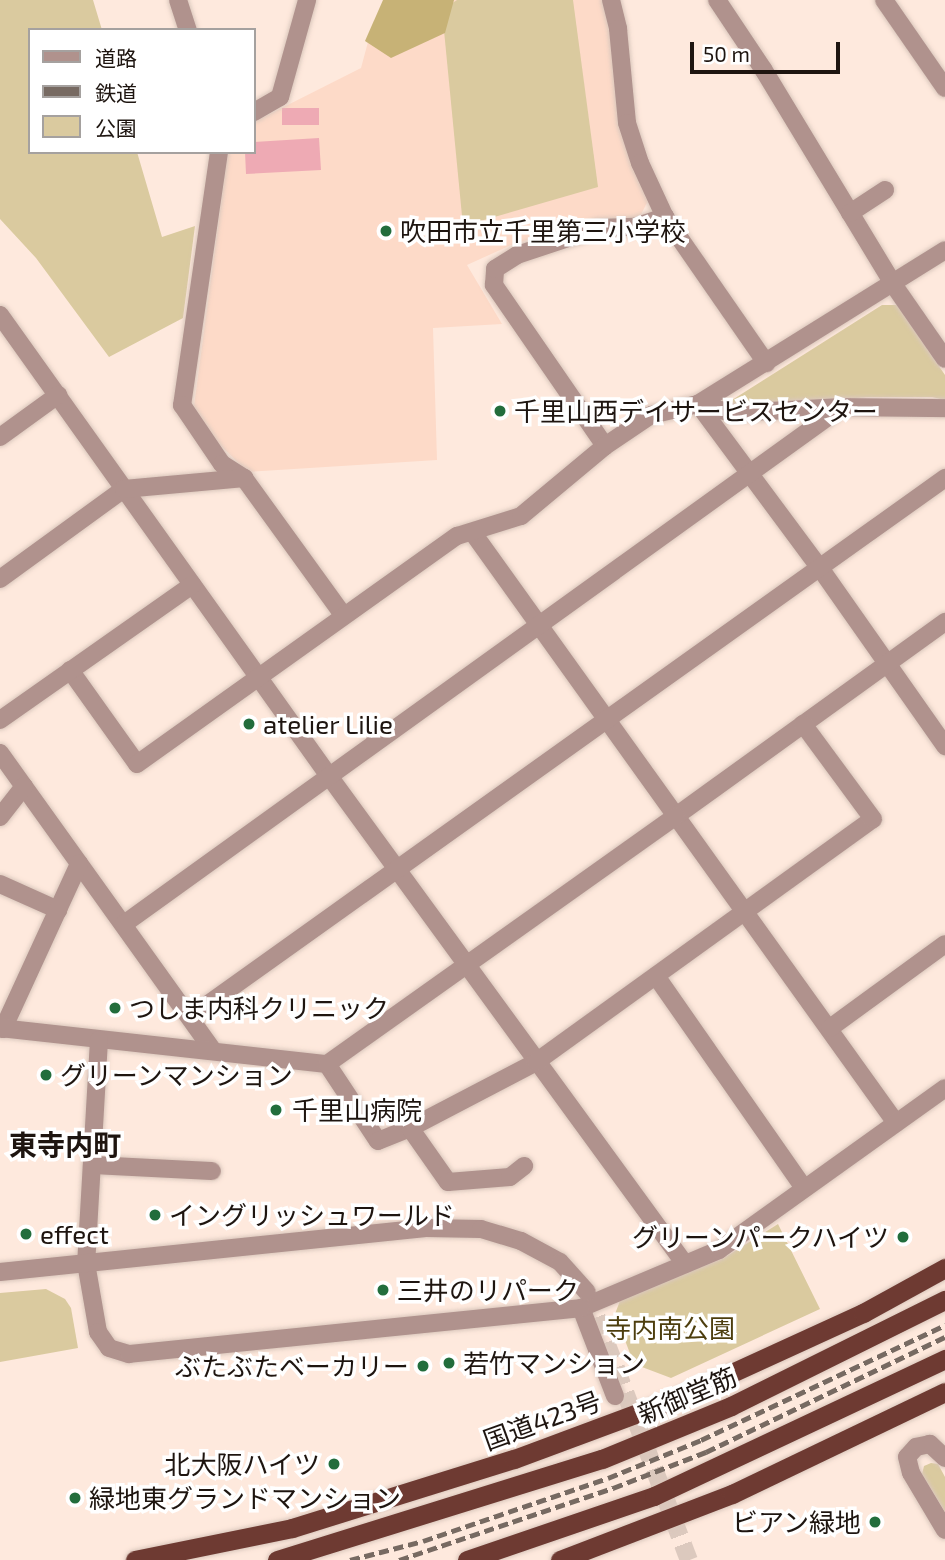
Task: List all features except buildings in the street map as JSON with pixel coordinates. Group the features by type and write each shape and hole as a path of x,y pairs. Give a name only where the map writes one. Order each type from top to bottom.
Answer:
{"highway":[{"name":"国道423号","path":"135,1560 292,1528 514,1459 675,1399 863,1313 945,1268"},
{"name":"新御堂筋","path":"276,1560 602,1459 731,1406 945,1300"},
{"path":"467,1560 654,1496 945,1359"},
{"path":"560,1560 732,1494 945,1392"},
{"path":"292,1528 482,1497"},
{"path":"478,1560 498,1551"}],"street":[{"path":"178,0 187,28"},
{"path":"256,111 280,97 307,0"},
{"path":"611,0 618,29 627,123 665,217 766,363"},
{"path":"717,0 763,69 893,284 945,359"},
{"path":"884,0 945,88"},
{"path":"219,154 182,405 222,464 244,478 344,616"},
{"path":"850,212 885,189"},
{"path":"605,446 494,285 495,269 517,255 598,228 634,228 665,217"},
{"path":"70,670 137,764 457,536 521,516 605,446 651,415 698,404 945,250"},
{"path":"0,315 328,776 685,1264"},
{"path":"0,437 58,396"},
{"path":"698,404 732,413 842,407 945,408"},
{"path":"698,404 820,568 885,665 945,746"},
{"path":"124,924 842,407"},
{"path":"0,579 124,489 244,478"},
{"path":"190,1017 945,478"},
{"path":"473,533 896,1123"},
{"path":"0,720 192,585"},
{"path":"79,864 1,1029 327,1064 945,622"},
{"path":"327,1064 378,1141 410,1128 536,1062 873,820 803,724"},
{"path":"0,753 213,1050"},
{"path":"0,817 24,786"},
{"path":"0,884 58,910"},
{"path":"830,1028 945,944"},
{"path":"656,976 804,1188"},
{"path":"99,1040 86,1263 98,1332 109,1348 129,1354 584,1300 719,1250 945,1088"},
{"path":"410,1128 448,1182 510,1177 524,1166"},
{"path":"92,1165 212,1171"},
{"path":"0,1272 426,1227 481,1229 521,1241 560,1262 584,1300 615,1396"},
{"path":"945,1458 930,1444 916,1447 907,1457 911,1473 945,1530"}],"shaded area":[{"path":"383,0 454,0 445,33 391,58 365,41"},
{"name":"吹田市立千里第三小学校","path":"396,0 602,0 648,201 639,218 598,218 511,245 467,265 502,324 433,328 437,460 248,472 217,442 194,406 228,154 256,154 256,121 361,68 368,42"},
{"path":"282,108 319,108 319,125 282,125"},
{"path":"319,138 321,170 246,174 245,154 256,154 256,142"}],"green space":[{"path":"0,0 93,0 101,28 28,28 28,154 138,154 162,237 195,226 183,318 109,357 36,258 0,219"},
{"path":"457,0 573,0 598,187 463,226 442,10"},
{"path":"882,305 897,305 945,375 945,400 932,397 868,397 759,406 734,405 732,400"},
{"name":"寺内南公園","path":"778,1224 820,1309 671,1378 634,1364 615,1314 621,1298 722,1259"},
{"path":"46,1289 65,1299 71,1308 78,1348 0,1362 0,1293"},
{"path":"938,1464 945,1477 945,1512 922,1474 924,1466"}],"tunnel":[{"path":"587,1292 689,1560"}],"railway":[{"path":"350,1560 423,1541 608,1478 701,1440 945,1325"},
{"path":"399,1560 613,1488 706,1452 945,1337"}],"place":[{"name":"吹田市立千里第三小学校","path":"386,231"},
{"name":"千里山西デイサービスセンター","path":"500,411"},
{"name":"atelier Lilie","path":"249,724"},
{"name":"つしま内科クリニック","path":"115,1008"},
{"name":"グリーンマンション","path":"46,1075"},
{"name":"千里山病院","path":"276,1110"},
{"name":"イングリッシュワールド","path":"155,1215"},
{"name":"effect","path":"26,1234"},
{"name":"グリーンパークハイツ","path":"903,1237"},
{"name":"三井のリパーク","path":"383,1290"},
{"name":"若竹マンション","path":"449,1363"},
{"name":"ぶたぶたベーカリー","path":"423,1366"},
{"name":"北大阪ハイツ","path":"334,1464"},
{"name":"緑地東グランドマンション","path":"75,1498"},
{"name":"ビアン緑地","path":"875,1522"}],"district":[{"name":"東寺内町","path":"65,1144"}]}
